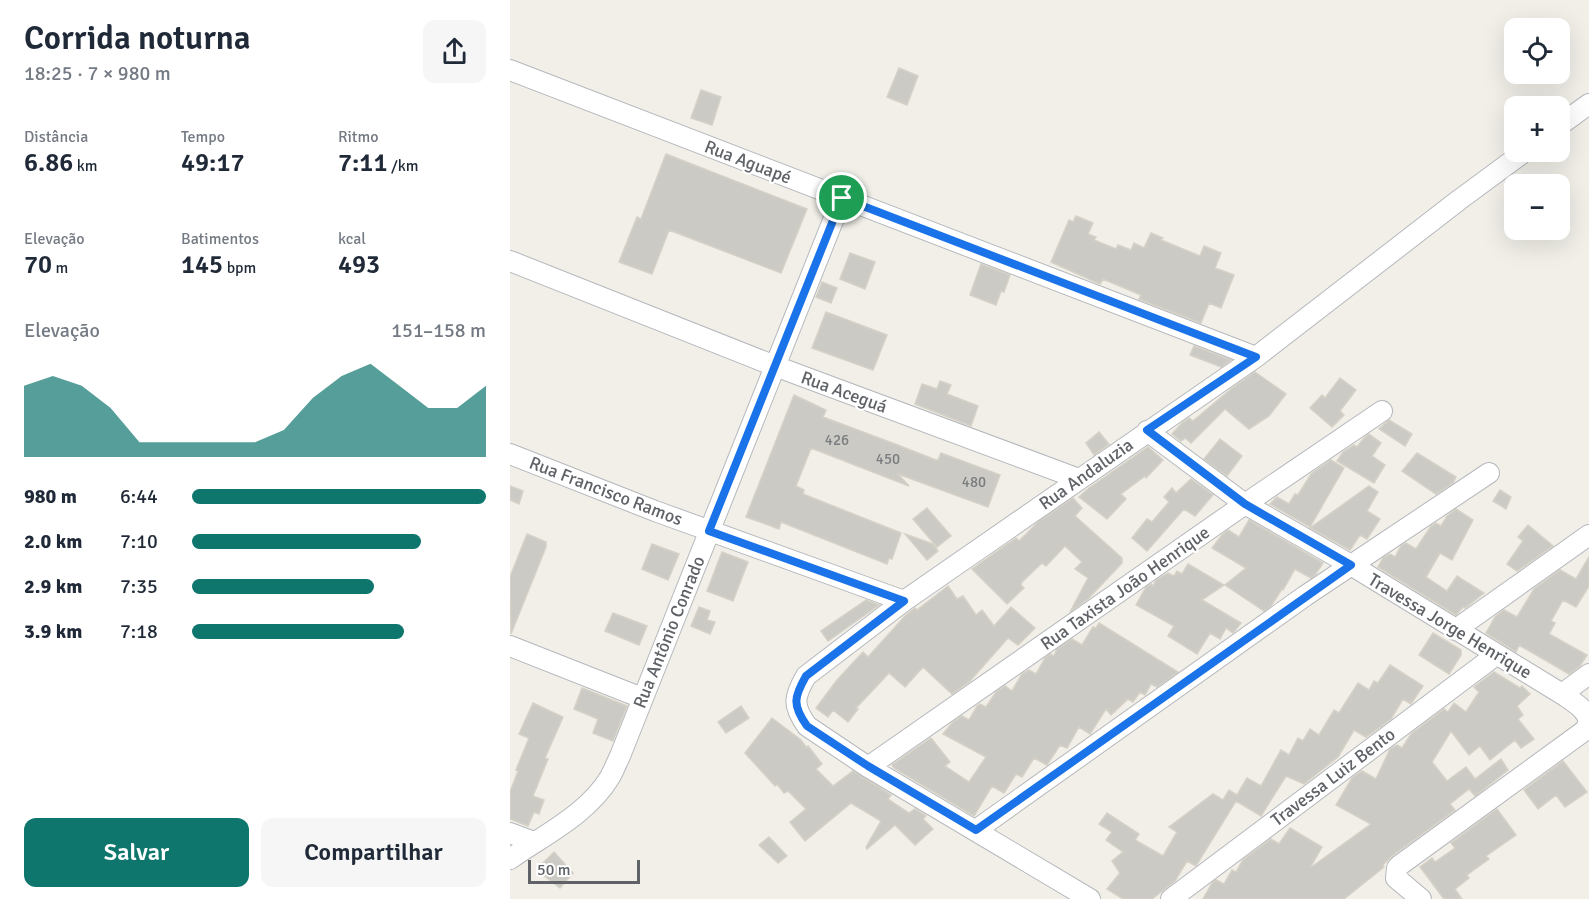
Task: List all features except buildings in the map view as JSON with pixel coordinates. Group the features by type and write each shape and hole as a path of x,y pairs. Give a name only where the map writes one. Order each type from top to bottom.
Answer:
{"street":[{"name":"Rua Aguapé","path":"510,70 1256,357"},
{"path":"1570,118 1589,104"},
{"name":"Rua Andaluzia","path":"868,766 807,726 799,716 795,702 798,690 806,676 904,601 1147,430 1256,357 1511,162"},
{"name":"Rua Antônio Conrado","path":"510,859 581,810 595,797 610,777 842,198"},
{"name":"Rua Aceguá","path":"510,261 775,366 1079,479"},
{"name":"Rua Taxista João Henrique","path":"868,766 1382,411"},
{"name":"Travessa Jorge Henrique","path":"1147,430 1245,504 1351,565 1562,694 1587,715 1589,724 1584,731 1400,865 1396,878 1421,899"},
{"name":"Rua Francisco Ramos","path":"510,454 709,531 904,601"},
{"path":"976,830 1351,565 1489,473"},
{"path":"1455,630 1589,535"},
{"path":"510,646 642,698"},
{"name":"Travessa Luiz Bento","path":"1171,899 1496,655"},
{"path":"1562,694 1589,674"},
{"path":"868,766 1090,899"},
{"path":"510,833 534,842"}],"route":[{"path":"842,198 1256,357 1147,430 1245,504 1351,565 976,830 868,766 807,726 799,716 795,702 798,690 806,676 904,601 709,531 842,198"}]}
